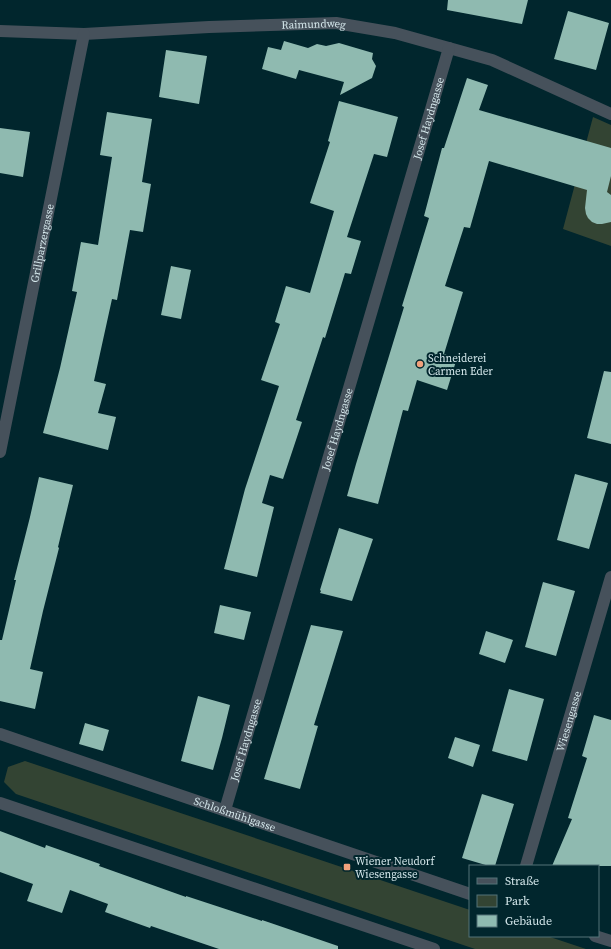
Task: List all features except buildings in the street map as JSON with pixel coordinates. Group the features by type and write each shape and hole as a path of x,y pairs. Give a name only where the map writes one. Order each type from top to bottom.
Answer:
{"street":[{"name":"Raimundweg","path":"0,31 84,34 209,27 336,24 395,33 492,60 611,114"},
{"name":"Grillparzergasse","path":"0,452 84,34"},
{"name":"Josef Haydngasse","path":"225,810 449,48"},
{"name":"Wiesengasse","path":"526,865 611,577"},
{"name":"Schloßmühlgasse","path":"0,734 469,894"},
{"path":"0,803 434,949"},
{"path":"598,937 611,941"}],"green space":[{"path":"593,117 611,125 611,246 563,229"},
{"path":"25,761 469,910 469,937 550,937 586,949 475,949 16,794 4,782 8,767"}],"place":[{"name":"Schneiderei Carmen Eder","path":"420,364"},
{"name":"Wiener Neudorf Wiesengasse","path":"347,867"}]}
